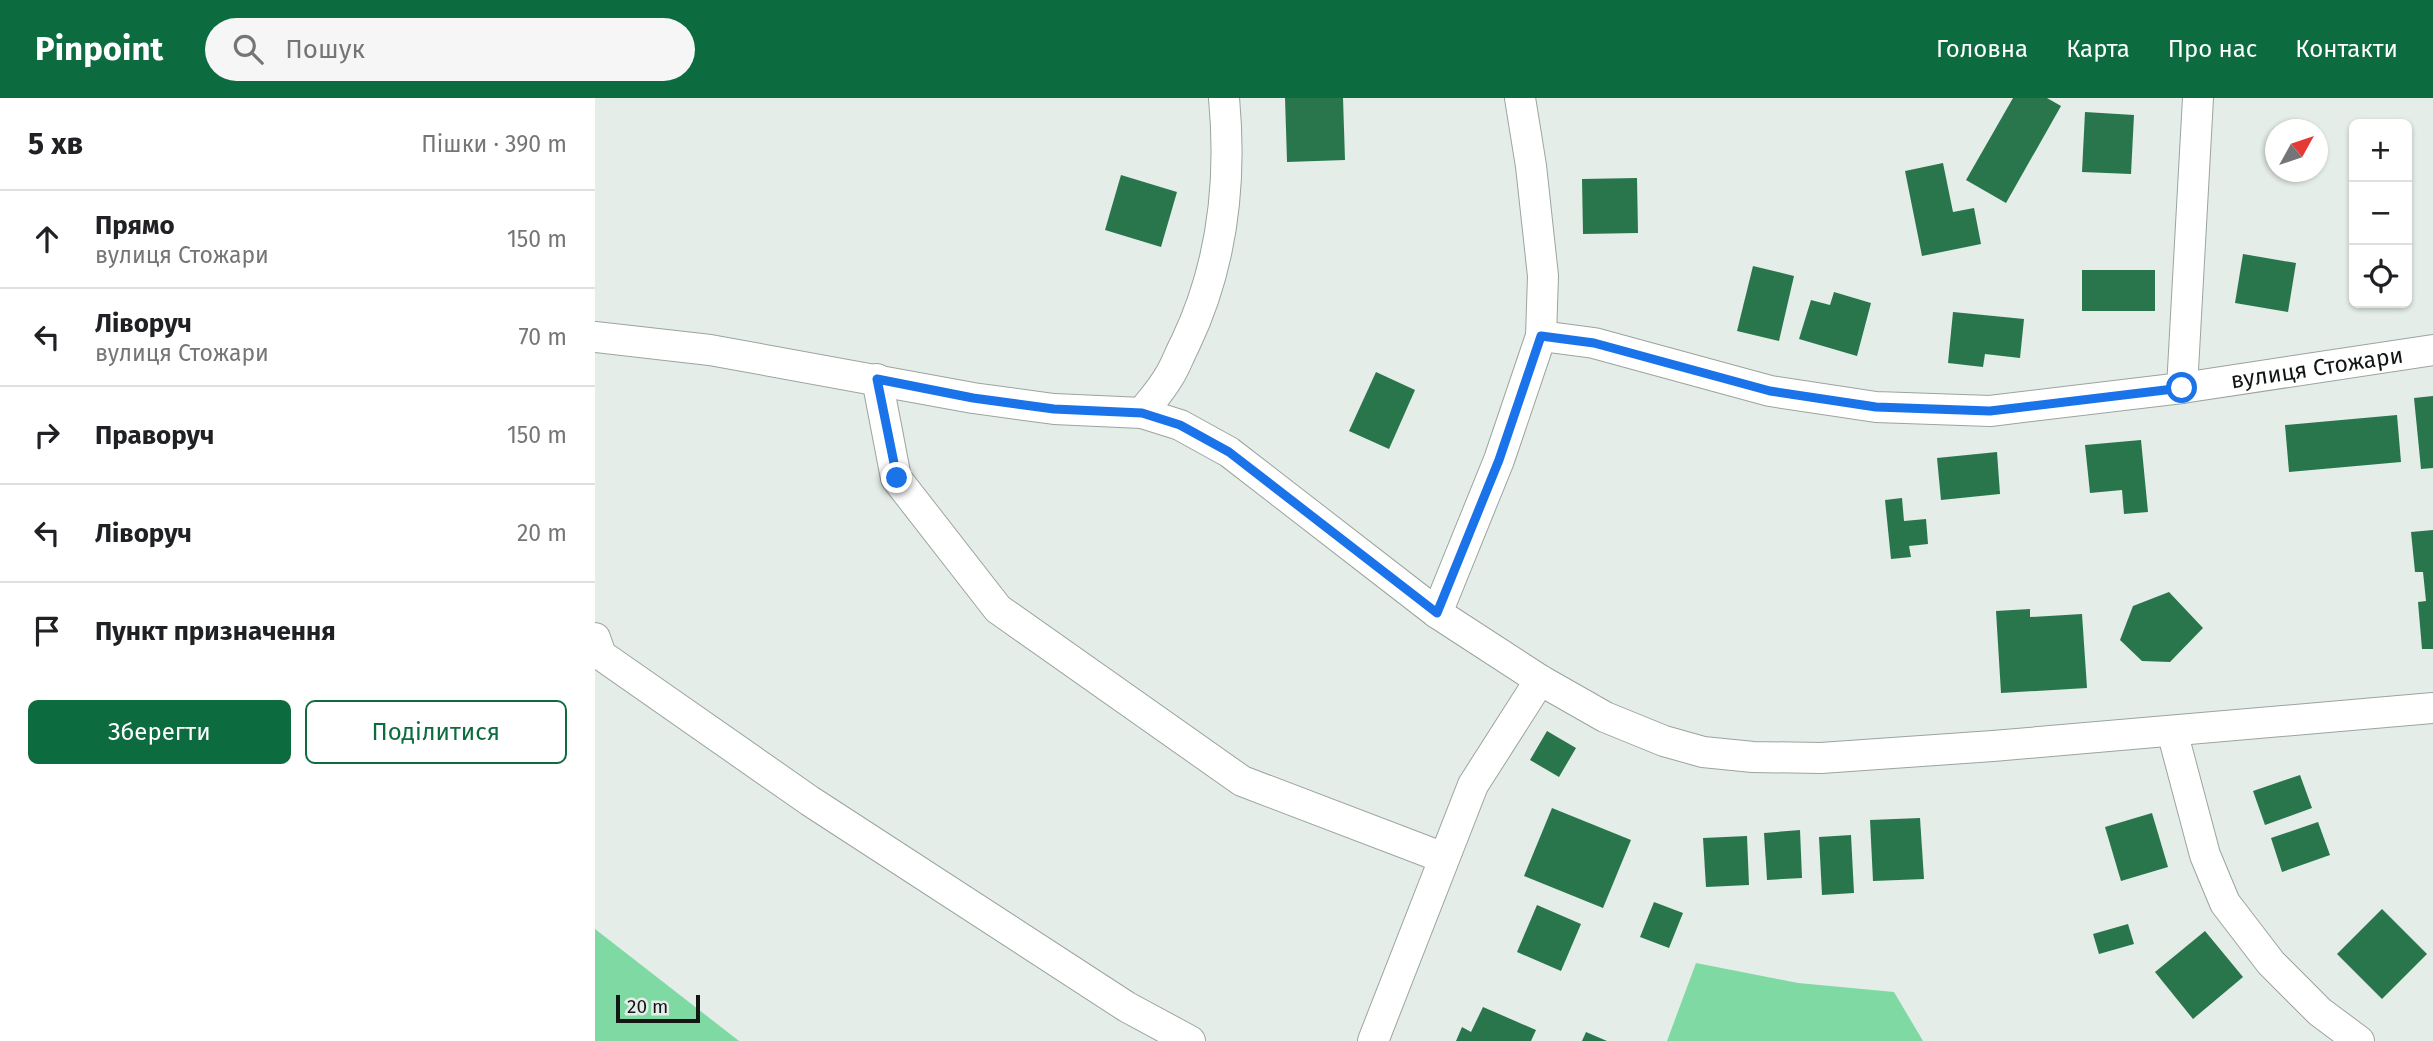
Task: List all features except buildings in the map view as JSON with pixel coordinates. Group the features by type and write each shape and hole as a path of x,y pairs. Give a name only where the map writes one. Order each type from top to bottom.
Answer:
{"street":[{"path":"1142,413 1168,377 1194,324 1211,278 1221,232 1227,183 1224,98"},
{"path":"1437,613 1499,460 1541,336 1543,276 1531,166 1520,98"},
{"path":"2182,388 2198,98"},
{"name":"вулиця Стожари","path":"1541,336 1594,343 1770,391 1876,407 1990,411 2182,388 2433,350"},
{"path":"595,337 710,350 973,398 1054,409 1142,413 1180,425 1229,452 1437,613 1540,680 1605,717 1664,741 1703,752 1753,757 1821,758 2433,708"},
{"path":"877,379 897,478 998,609 1243,781 1444,858"},
{"path":"595,638 601,655 810,801 1127,1007 1190,1041"},
{"path":"1373,1041 1473,785 1540,680"},
{"path":"2172,731 2205,855 2225,903 2271,963 2320,1012 2360,1041"}],"green space":[{"path":"595,929 739,1041 595,1041"},
{"path":"1696,963 1798,983 1894,992 1923,1041 1667,1041"}],"route":[{"path":"897,478 877,379 973,398 1054,409 1142,413 1180,425 1229,452 1437,613 1499,460 1541,336 1594,343 1770,391 1876,407 1990,411 2182,388"}]}
